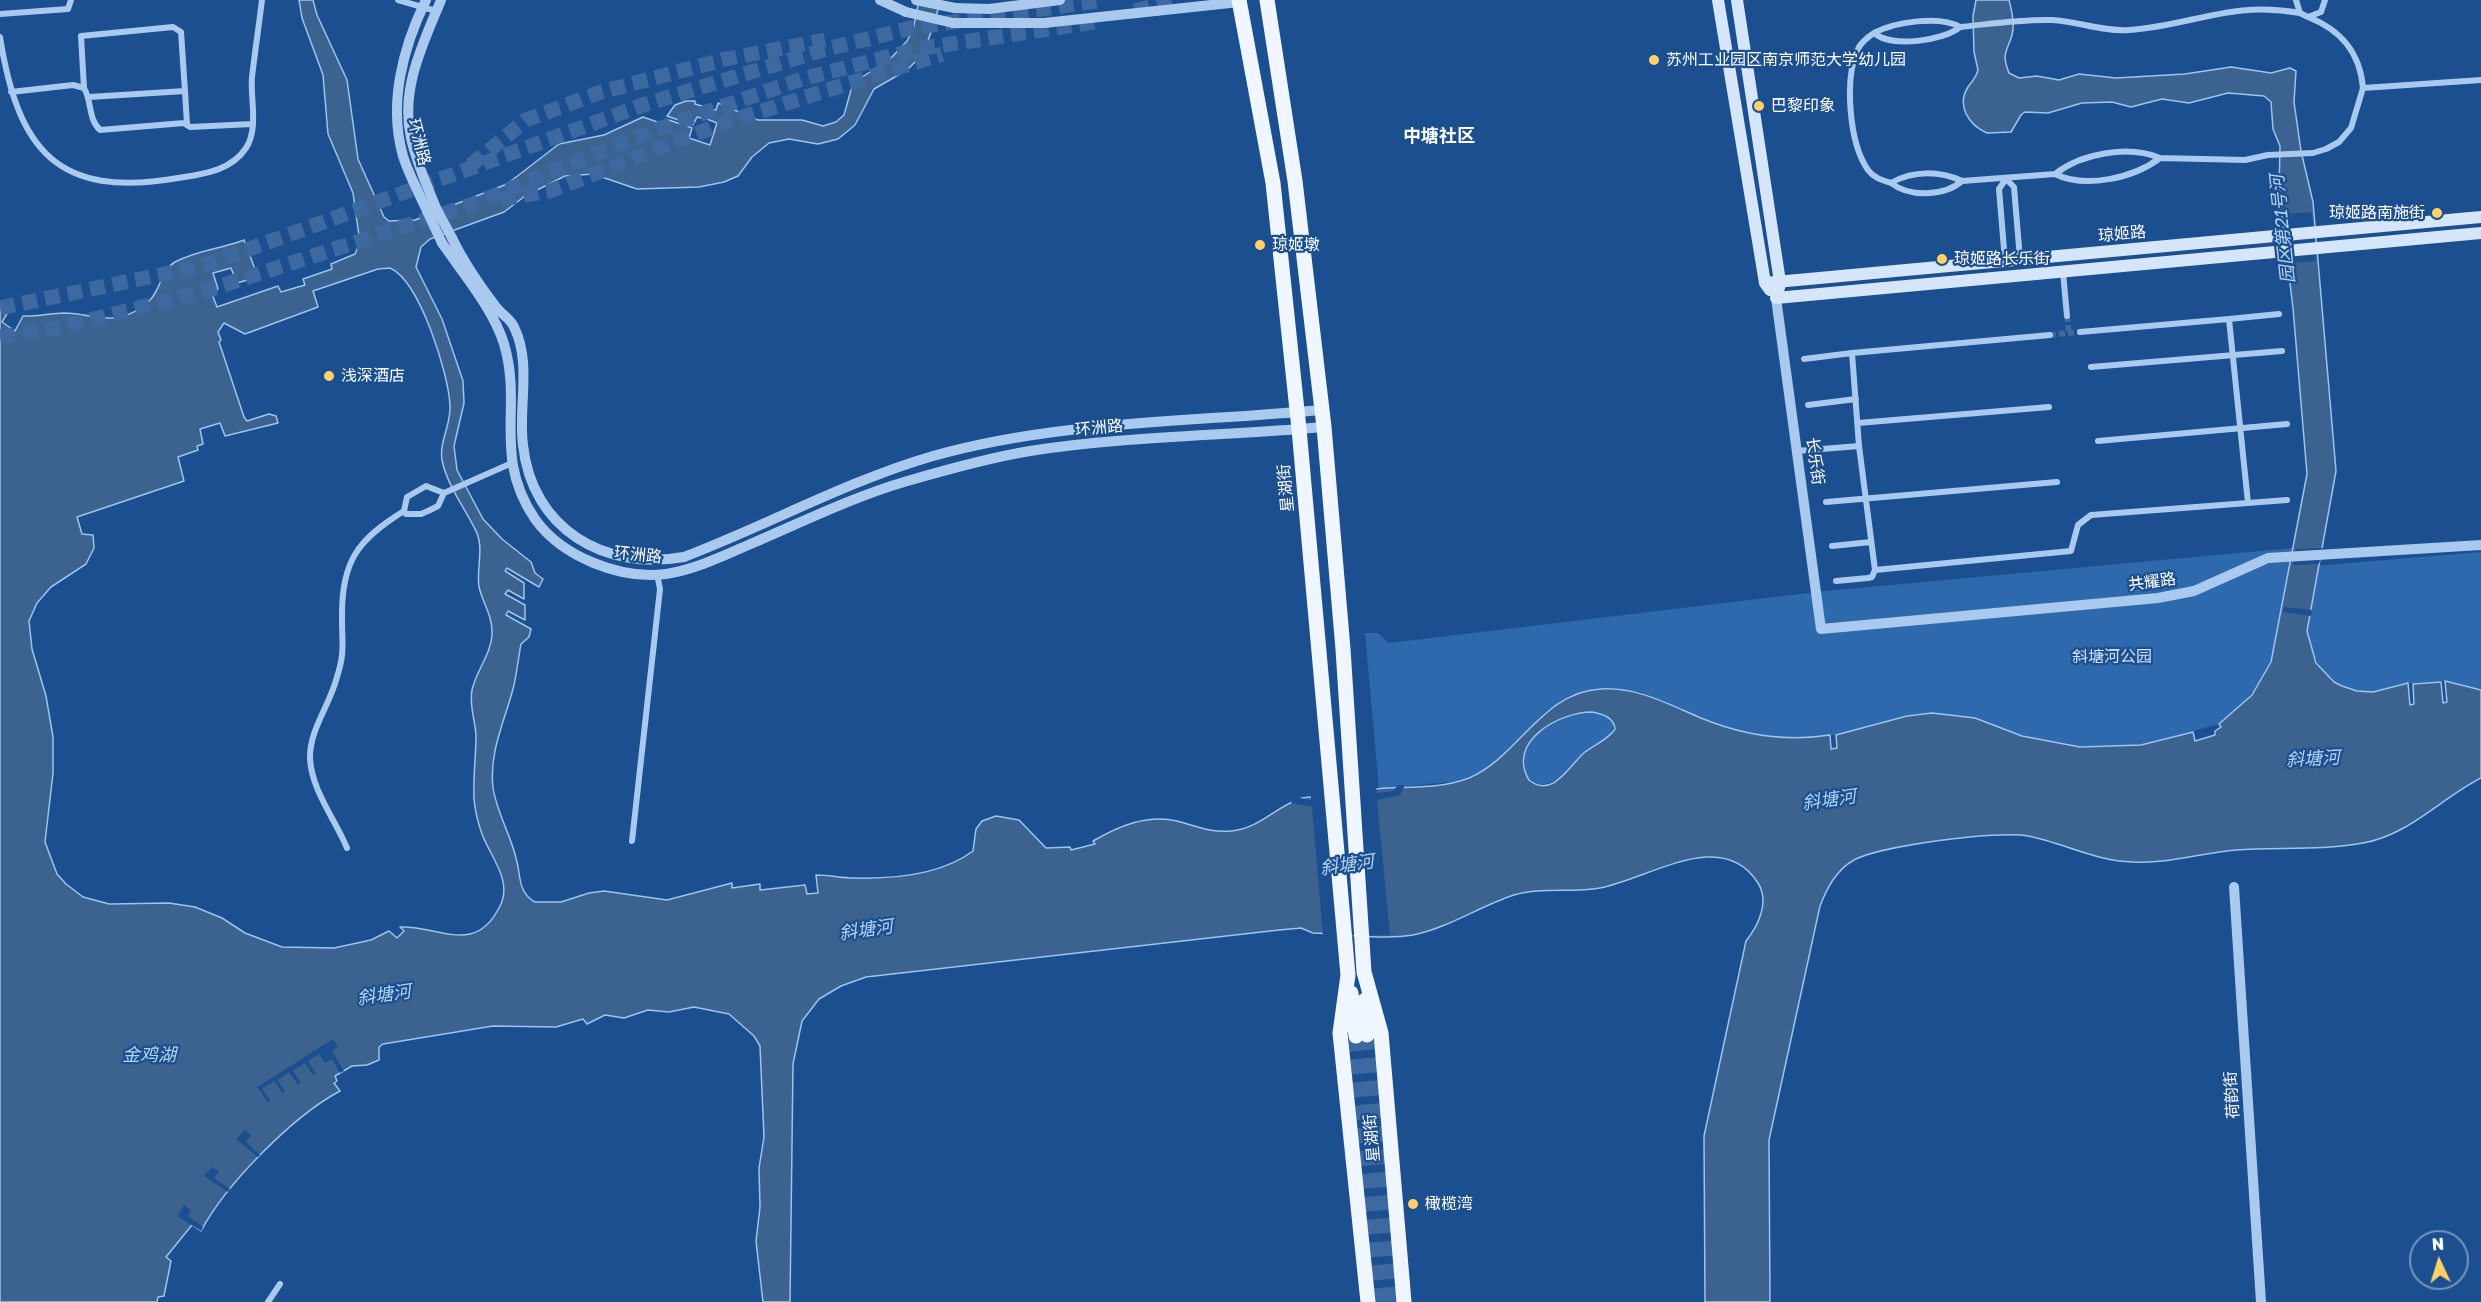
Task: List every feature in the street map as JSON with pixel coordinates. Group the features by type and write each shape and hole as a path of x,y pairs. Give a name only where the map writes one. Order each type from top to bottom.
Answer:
{"main road":[{"path":"1239,1 1265,0"},
{"name":"星湖街","path":"1239,1 1273,183 1298,412 1343,934 1348,975 1362,1036 1363,934 1351,792 1343,649 1322,410 1295,181 1265,0"},
{"name":"长乐街","path":"1719,0 1765,283 1776,298"},
{"name":"长乐街","path":"1737,0 1780,282 1776,298"},
{"name":"琼姬路","path":"1765,283 2481,217"},
{"name":"琼姬路","path":"1776,298 2481,232"},
{"name":"星湖街","path":"1364,972 1381,1033 1404,1302"},
{"name":"星湖街","path":"1348,975 1340,1033 1368,1302"}],"street":[{"path":"0,14 68,9 70,0"},
{"path":"0,37 11,92 26,128 42,150 68,172 93,180 142,183 207,173 233,163 248,147 252,124 252,79 262,0"},
{"path":"398,0 425,4 436,11"},
{"name":"环洲路","path":"431,210 415,153 407,104 423,40 441,0"},
{"path":"880,0 906,12 954,23 1044,23 1239,1"},
{"path":"916,0 955,8 989,9 1060,0"},
{"path":"2296,0 2300,13"},
{"path":"2308,17 2321,12 2325,0"},
{"name":"环洲路","path":"425,4 411,36 402,71 396,118 403,157 447,240 492,310 504,343 510,384 509,442 512,463 521,493 536,521 555,539 584,559 609,568 657,574 685,570 897,484 988,460 1079,445 1323,427"},
{"path":"1874,33 1887,40 1913,40 1949,35 1960,27 2051,20 2128,31 2170,23 2226,7 2258,6 2300,13 2328,26 2353,49 2362,75 2363,88 2354,120 2346,135 2334,146 2313,153 2223,161 2160,158 2146,153 2113,154 2078,161 2055,174 1962,181 1950,176 1926,173 1900,178 1891,183"},
{"path":"1960,27 1953,23 1908,22 1892,24 1874,33 1859,47 1851,71 1850,99 1854,130 1866,167 1874,177 1891,183 1897,188 1932,193 1954,188 1962,181"},
{"path":"187,125 181,32 173,27 81,36 84,88 89,97 93,124 100,130 252,124"},
{"path":"2363,88 2481,80"},
{"path":"11,92 73,85 84,88"},
{"path":"89,97 185,91"},
{"path":"2055,174 2067,180 2079,181 2116,177 2150,166 2160,158"},
{"path":"2006,179 2014,187 2020,260"},
{"path":"2005,261 1999,189 2006,179"},
{"path":"2063,271 2067,316"},
{"name":"长乐街","path":"1776,298 1821,629"},
{"name":"环洲路","path":"492,310 514,326 524,380 522,444 530,477 545,507 561,527 583,543 612,556 629,559 664,560 684,557 872,477 934,456 981,444 1068,430 1322,410"},
{"path":"2080,332 2279,314"},
{"path":"2229,319 2248,503"},
{"path":"1804,359 2050,335"},
{"path":"2091,367 2282,351"},
{"path":"1836,581 1872,577 1875,570 1860,446 1852,353"},
{"path":"1808,405 1856,399"},
{"path":"1858,423 2049,407"},
{"path":"2098,441 2287,424"},
{"path":"1797,451 1860,446"},
{"path":"404,511 406,514 421,514 438,506 446,492 512,463"},
{"path":"1826,502 2057,482"},
{"path":"347,848 313,777 310,748 317,724 337,680 344,651 342,603 347,568 365,539 404,511 407,497 426,486 446,492"},
{"path":"1875,570 2071,551 2078,525 2091,515 2287,500"},
{"path":"1832,546 1871,542"},
{"name":"共耀路","path":"1821,629 2158,598 2194,591 2268,558 2481,545"},
{"path":"632,841 660,589 657,574"},
{"name":"荷韵街","path":"2234,886 2261,1302"},
{"path":"268,1302 280,1284"}],"green space":[{"name":"斜塘河公园","path":"2293,548 2289,568 2481,552 2481,690 2445,681 2400,684 2373,692 2351,690 2334,682 2322,671 2309,645 2278,630 2271,662 2260,685 2229,717 2219,724 2141,745 2115,748 2064,745 2015,734 1975,718 1915,714 1836,735 1776,738 1723,726 1640,692 1602,689 1568,696 1545,712 1530,728 1538,733 1556,722 1586,712 1606,716 1614,723 1611,735 1586,751 1564,775 1553,782 1537,785 1526,776 1524,754 1535,735 1509,750 1489,768 1459,781 1379,789 1365,633 1378,633 1389,643 1825,591"}],"water":[{"path":"299,0 313,0 317,15 347,80 358,159 384,217 389,221 415,220 507,184 559,144 604,135 643,117 663,124 666,119 692,128 689,138 710,145 717,123 707,119 710,109 716,110 718,103 758,120 802,120 823,126 836,122 844,115 851,90 858,80 892,57 907,41 913,30 919,0 941,0 928,41 917,60 907,70 874,89 855,125 838,139 818,144 789,139 769,143 752,157 738,176 724,182 699,187 637,189 593,174 565,176 525,196 504,212 430,239 421,247 416,267 442,319 463,381 464,403 454,446 457,470 483,519 502,539 531,562 535,573 543,579 539,587 507,568 505,571 524,583 524,599 508,590 505,594 525,605 525,620 508,611 506,615 531,629 529,637 521,644 516,678 495,750 492,775 495,797 518,864 522,888 535,902 561,902 604,891 667,900 732,883 732,888 760,884 760,890 805,885 807,894 818,893 816,875 884,878 916,874 960,859 973,851 976,829 982,821 996,816 1019,820 1046,848 1070,847 1071,850 1095,844 1093,841 1113,831 1144,820 1166,819 1204,829 1231,831 1259,822 1302,798 1377,789 1439,785 1469,778 1487,768 1503,755 1546,713 1562,701 1580,693 1601,689 1640,694 1716,724 1748,733 1797,738 1830,735 1831,749 1837,748 1836,735 1907,716 1932,713 1975,718 2022,736 2080,747 2141,745 2193,732 2195,741 2215,735 2215,731 2221,727 2219,724 2252,695 2271,662 2307,474 2293,308 2279,192 2280,146 2273,129 2271,102 2264,96 2228,93 2189,103 2162,99 2131,107 2112,102 2082,103 2048,113 2025,112 2011,132 1987,133 1970,120 1963,101 1978,70 1974,52 1973,16 1976,0 2009,0 2013,26 2005,61 2009,73 2019,78 2037,76 2059,80 2079,74 2116,78 2185,74 2231,67 2271,73 2290,68 2296,71 2294,102 2301,151 2313,202 2336,471 2307,631 2316,663 2334,682 2342,686 2357,691 2373,692 2408,683 2410,705 2414,704 2413,684 2441,682 2443,703 2447,702 2445,681 2481,690 2481,778 2410,824 2380,839 2363,843 2315,848 2223,851 2172,860 2133,862 2093,855 2028,836 1992,835 1912,845 1867,855 1848,864 1833,880 1820,906 1769,1140 1770,1302 1705,1302 1704,1136 1746,941 1761,914 1763,898 1758,883 1743,866 1725,858 1705,857 1662,867 1600,888 1535,891 1514,895 1439,927 1413,935 1389,937 1313,933 1301,928 866,977 841,986 819,999 802,1021 793,1064 790,1302 763,1302 756,1241 760,1207 759,1168 764,1137 760,1046 754,1036 729,1014 694,1007 669,1012 648,1010 624,1018 605,1015 587,1024 583,1019 556,1027 493,1026 383,1044 379,1047 379,1060 367,1065 352,1066 335,1076 337,1081 334,1083 340,1091 302,1117 262,1153 227,1193 201,1231 192,1225 166,1257 171,1261 164,1296 158,1297 157,1302 0,1302 0,307 8,312 2,322 15,331 23,316 64,313 118,318 139,309 154,296 170,265 192,255 244,240 258,277 237,283 231,268 213,273 218,289 212,294 217,307 278,286 281,292 305,285 303,279 332,269 331,264 355,254 360,243 353,193 328,134 323,75 302,18","holes":["390,268 401,276 412,291 431,330 444,373 450,406 442,447 444,469 478,536 480,550 478,580 492,635 471,696 476,735 474,799 482,834 502,878 504,887 500,906 490,921 479,931 468,935 400,927 404,931 397,938 389,931 371,940 334,948 282,947 245,933 222,918 195,907 169,903 109,904 83,897 57,874 45,842 53,773 53,737 46,696 32,649 29,621 37,603 51,587 86,564 94,548 93,535 82,534 77,517 184,481 178,457 198,450 197,446 203,444 200,429 220,423 225,436 278,423 276,416 269,414 247,421 244,417 219,342 221,340 218,332 224,323 245,334 318,307 313,291 378,269","1592,712 1610,719 1615,729 1612,733 1585,752 1554,783 1546,786 1529,780 1524,766 1525,753 1530,741 1552,723 1579,713"]},
{"path":"695,101 695,104 705,107 701,118 697,117 693,125 667,116 675,105"}],"pier":[{"path":"2312,212 2316,261 2291,263 2287,214"},
{"path":"2323,548 2319,564 2293,565 2296,549"},
{"path":"2284,607 2312,610 2311,616 2283,612"},
{"path":"1398,785 1405,785 1400,795 1377,800 1390,935 1323,936 1312,807 1291,803 1294,797 1311,800 1311,794 1376,786 1377,793 1393,791"},
{"path":"333,1039 338,1047 332,1051 344,1071 340,1073 332,1059 325,1063 319,1054 308,1061 316,1074 313,1075 305,1063 293,1071 301,1083 298,1085 289,1072 277,1080 285,1091 283,1093 274,1081 262,1089 270,1100 268,1102 257,1087"},
{"path":"245,1130 251,1135 246,1142 260,1155 258,1157 236,1139"},
{"path":"212,1167 219,1172 214,1178 230,1189 228,1192 204,1176"},
{"path":"184,1205 191,1210 188,1216 203,1227 201,1231 177,1216"}],"tunnel":[{"path":"0,308 203,266 643,105 823,50 911,28 1104,0"},
{"path":"1135,11 1175,0"},
{"path":"0,337 62,327 202,292 471,205 652,131 802,79 918,49 1095,22"},
{"path":"471,165 526,120 601,92 726,59 825,40"},
{"path":"501,199 550,191 724,123 942,54"},
{"path":"2067,316 2069,334"},
{"path":"2050,335 2080,332"},
{"path":"1367,1035 1390,1302"},
{"path":"1356,1036 1379,1302"}],"place":[{"name":"苏州工业园区南京师范大学幼儿园","path":"1654,60"},
{"name":"巴黎印象","path":"1759,106"},
{"name":"琼姬路南施街","path":"2437,213"},
{"name":"琼姬墩","path":"1260,245"},
{"name":"琼姬路长乐街","path":"1942,259"},
{"name":"浅深酒店","path":"329,376"},
{"name":"橄榄湾","path":"1413,1204"}],"district":[{"name":"中塘社区","path":"1439,136"}],"water label":[{"name":"园区第21号河","path":"2283,229"},
{"name":"斜塘河","path":"2313,759"},
{"name":"斜塘河","path":"1829,800"},
{"name":"斜塘河","path":"1347,865"},
{"name":"斜塘河","path":"866,930"},
{"name":"斜塘河","path":"384,995"},
{"name":"金鸡湖","path":"149,1055"}]}
